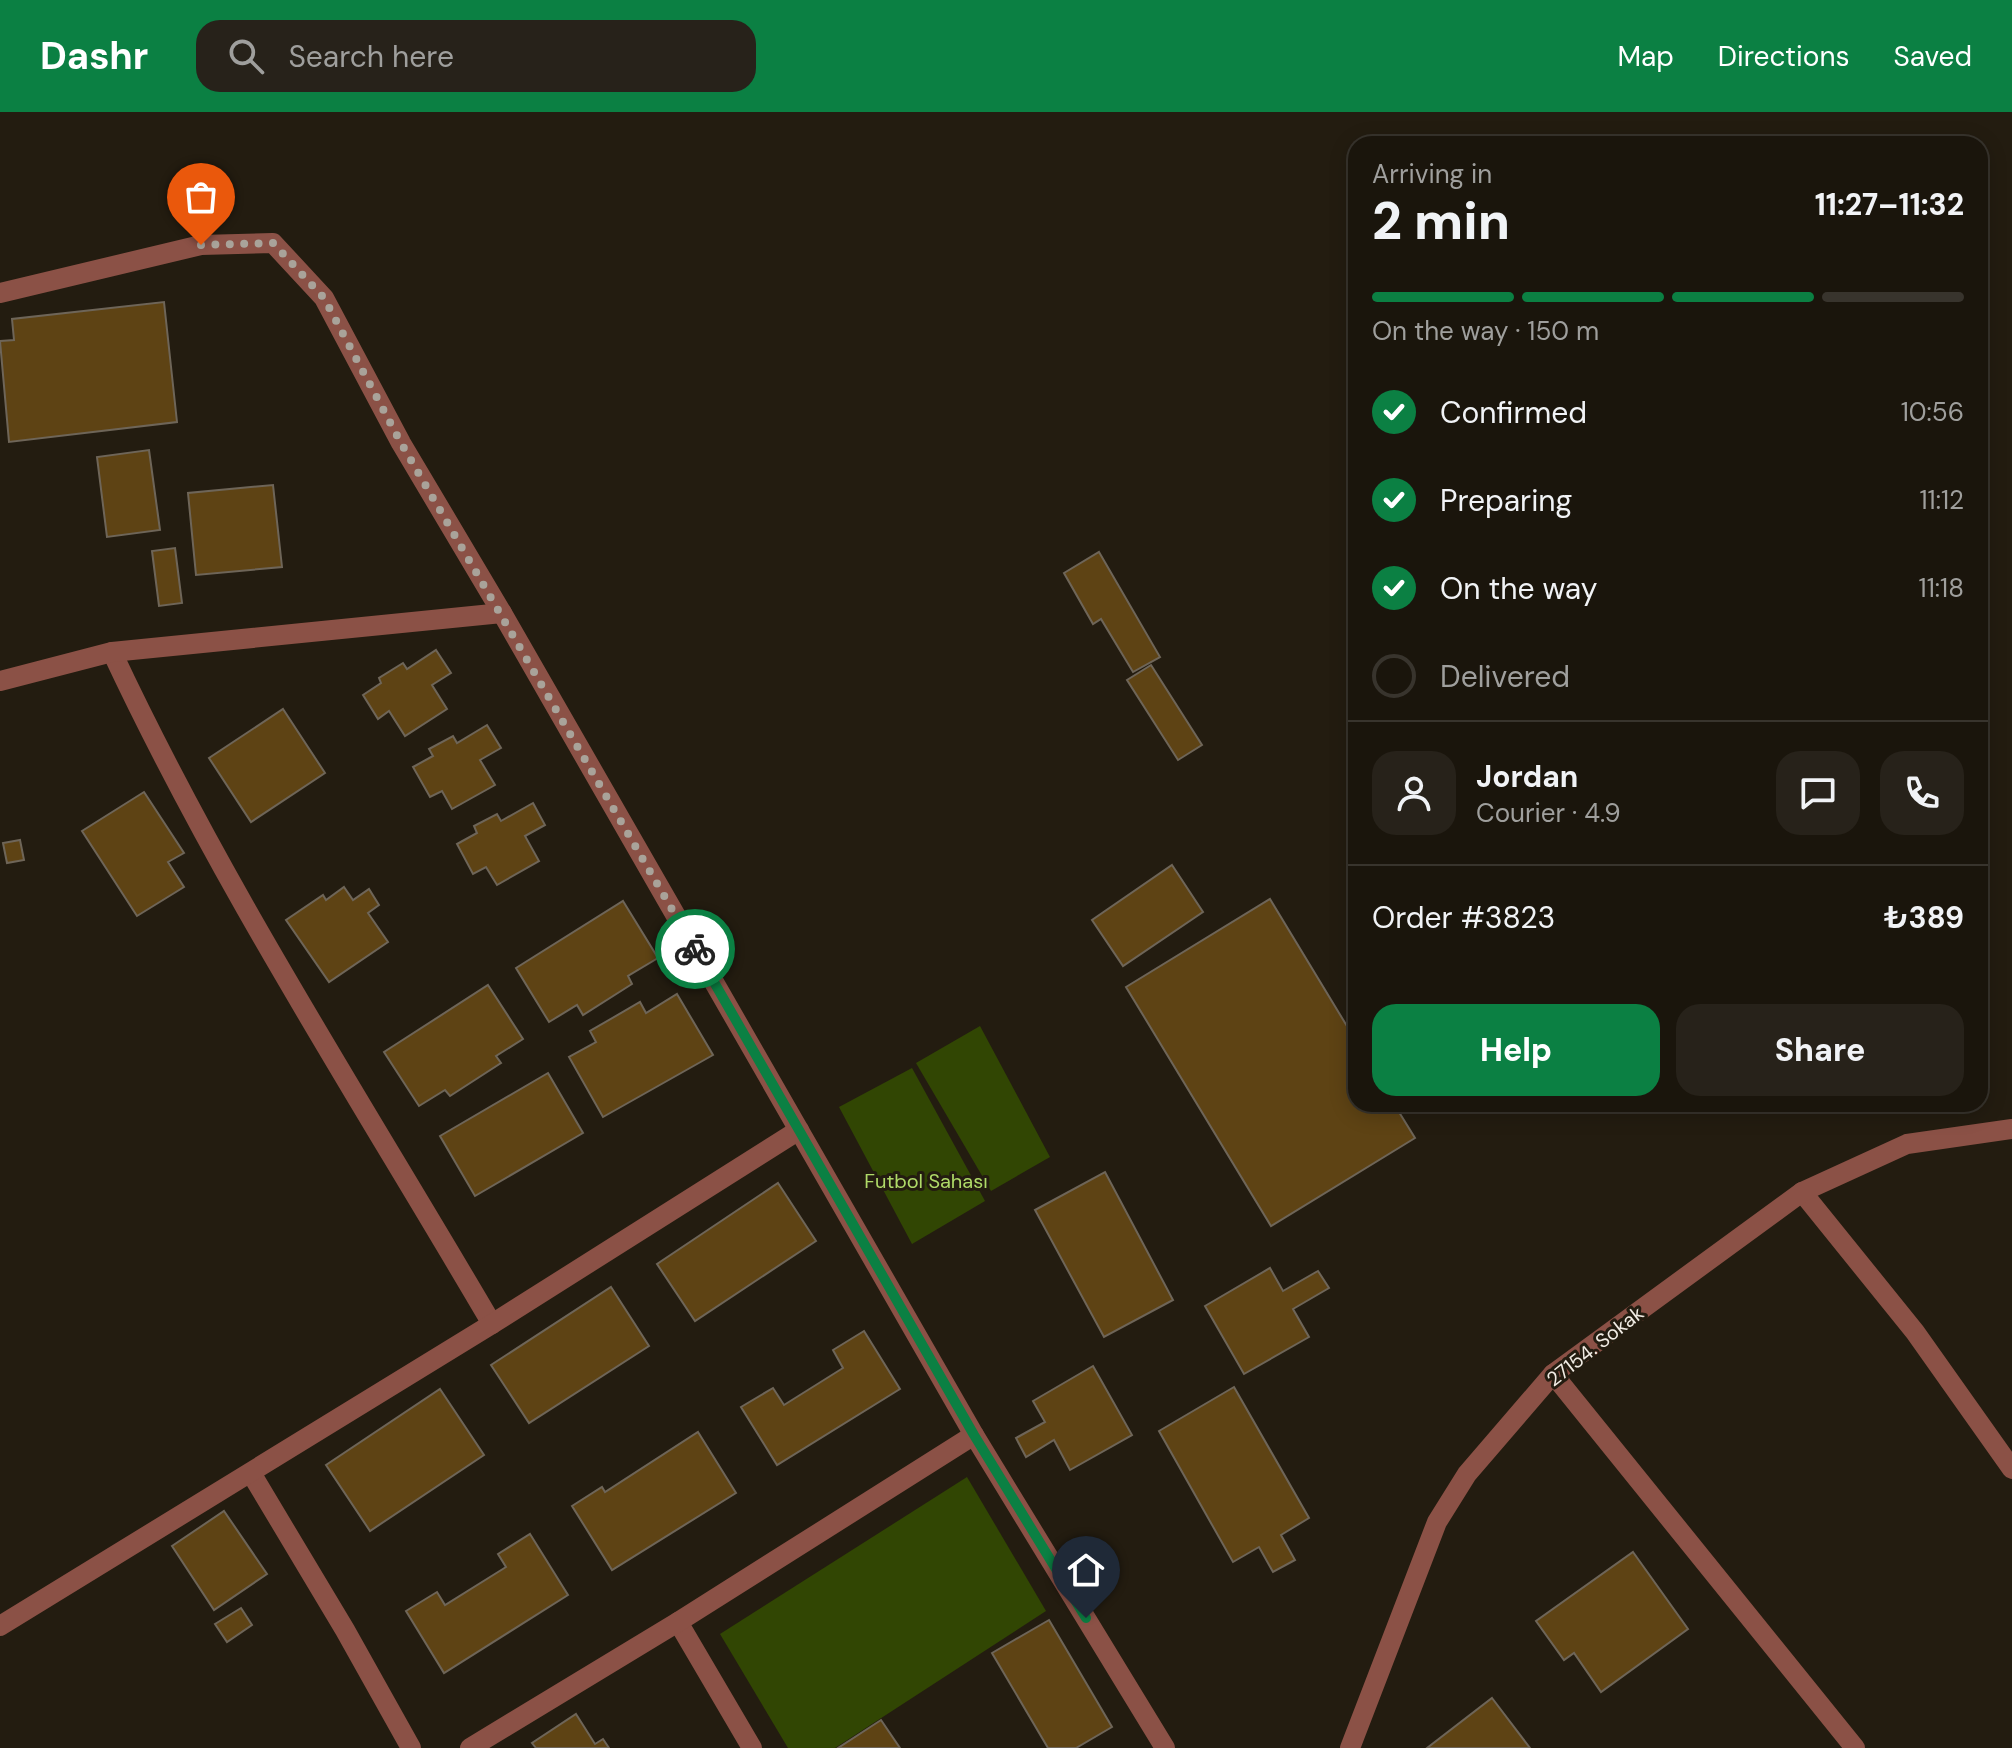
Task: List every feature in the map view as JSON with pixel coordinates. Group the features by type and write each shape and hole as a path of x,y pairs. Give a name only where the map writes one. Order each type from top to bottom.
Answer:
{"street":[{"path":"0,293 201,245 273,243 324,298 401,443 502,613 974,1435 1165,1748"},
{"path":"0,681 112,652 502,613"},
{"path":"112,652 162,760 273,958 492,1324"},
{"name":"27154. Sokak","path":"1350,1748 1437,1522 1467,1474 1553,1374 1802,1192 1907,1144 2012,1129"},
{"path":"0,1626 492,1324 799,1130"},
{"path":"1802,1192 1915,1332 2012,1469"},
{"path":"1553,1374 1855,1748"},
{"path":"470,1748 678,1622 974,1435"},
{"path":"251,1473 411,1748"},
{"path":"678,1622 752,1748"}],"green space":[{"name":"Futbol Sahası","path":"980,1026 1050,1157 991,1191 916,1063"},
{"name":"Futbol Sahası","path":"912,1068 985,1201 912,1244 839,1107"},
{"path":"967,1477 1046,1611 835,1748 788,1748 720,1634"}],"building":[{"path":"164,302 177,422 9,442 0,341 14,340 12,319"},
{"path":"149,450 160,530 107,537 97,457"},
{"path":"273,485 282,567 196,575 188,493"},
{"path":"175,548 182,603 159,606 152,551"},
{"path":"1099,552 1160,657 1133,672 1101,619 1093,624 1064,573"},
{"path":"436,650 451,673 432,685 447,709 405,736 389,711 378,719 363,695 381,683 379,678 403,663 407,669"},
{"path":"1151,665 1202,745 1178,760 1127,680"},
{"path":"283,709 325,773 251,822 209,758"},
{"path":"487,725 501,748 480,760 495,785 452,809 442,791 430,797 413,767 433,756 429,749 453,736 457,743"},
{"path":"144,792 184,853 168,862 184,887 137,916 82,831"},
{"path":"533,803 545,825 525,836 539,861 497,885 486,867 473,874 457,844 477,833 474,826 497,814 501,821"},
{"path":"20,840 24,860 7,863 3,843"},
{"path":"1172,865 1203,912 1123,966 1092,920"},
{"path":"344,887 353,900 369,889 379,905 368,913 388,942 329,982 286,920 323,895 326,900"},
{"path":"1270,899 1348,1028 1348,1112 1399,1112 1415,1138 1271,1226 1126,987"},
{"path":"623,901 658,958 628,976 632,984 583,1015 577,1005 549,1022 516,968"},
{"path":"488,985 523,1039 496,1056 501,1063 450,1096 445,1090 419,1106 384,1052"},
{"path":"677,994 713,1055 603,1117 569,1057 596,1042 590,1031 640,1002 646,1013"},
{"path":"548,1073 583,1133 475,1196 440,1136"},
{"path":"1105,1172 1173,1300 1104,1337 1035,1210"},
{"path":"778,1183 816,1241 695,1321 657,1264"},
{"path":"1270,1268 1283,1291 1318,1271 1329,1288 1293,1309 1309,1337 1244,1374 1205,1306"},
{"path":"611,1287 649,1346 529,1423 491,1365"},
{"path":"864,1331 900,1389 777,1465 741,1407 773,1388 784,1405 843,1368 833,1350"},
{"path":"1093,1366 1132,1435 1070,1470 1054,1440 1026,1457 1016,1438 1045,1422 1033,1401"},
{"path":"1234,1387 1309,1518 1281,1535 1295,1560 1273,1572 1259,1547 1233,1562 1159,1431"},
{"path":"440,1389 484,1455 370,1531 326,1465"},
{"path":"698,1432 736,1493 612,1570 572,1506 602,1487 605,1492"},
{"path":"224,1511 267,1574 214,1610 172,1546"},
{"path":"530,1534 568,1595 444,1673 406,1611 437,1592 445,1605 506,1567 498,1554"},
{"path":"1633,1552 1688,1629 1601,1692 1574,1653 1564,1660 1536,1621"},
{"path":"241,1608 252,1625 227,1642 215,1624"},
{"path":"1049,1620 1112,1727 1076,1748 1048,1748 992,1653"},
{"path":"1492,1698 1530,1748 1427,1748"},
{"path":"576,1714 595,1744 603,1739 609,1748 536,1748 532,1743"},
{"path":"881,1720 900,1748 838,1748"}],"way so far":[{"path":"201,245 273,243 324,298 401,443 695,949"}],"route":[{"path":"695,949 974,1435 1086,1618"}]}
